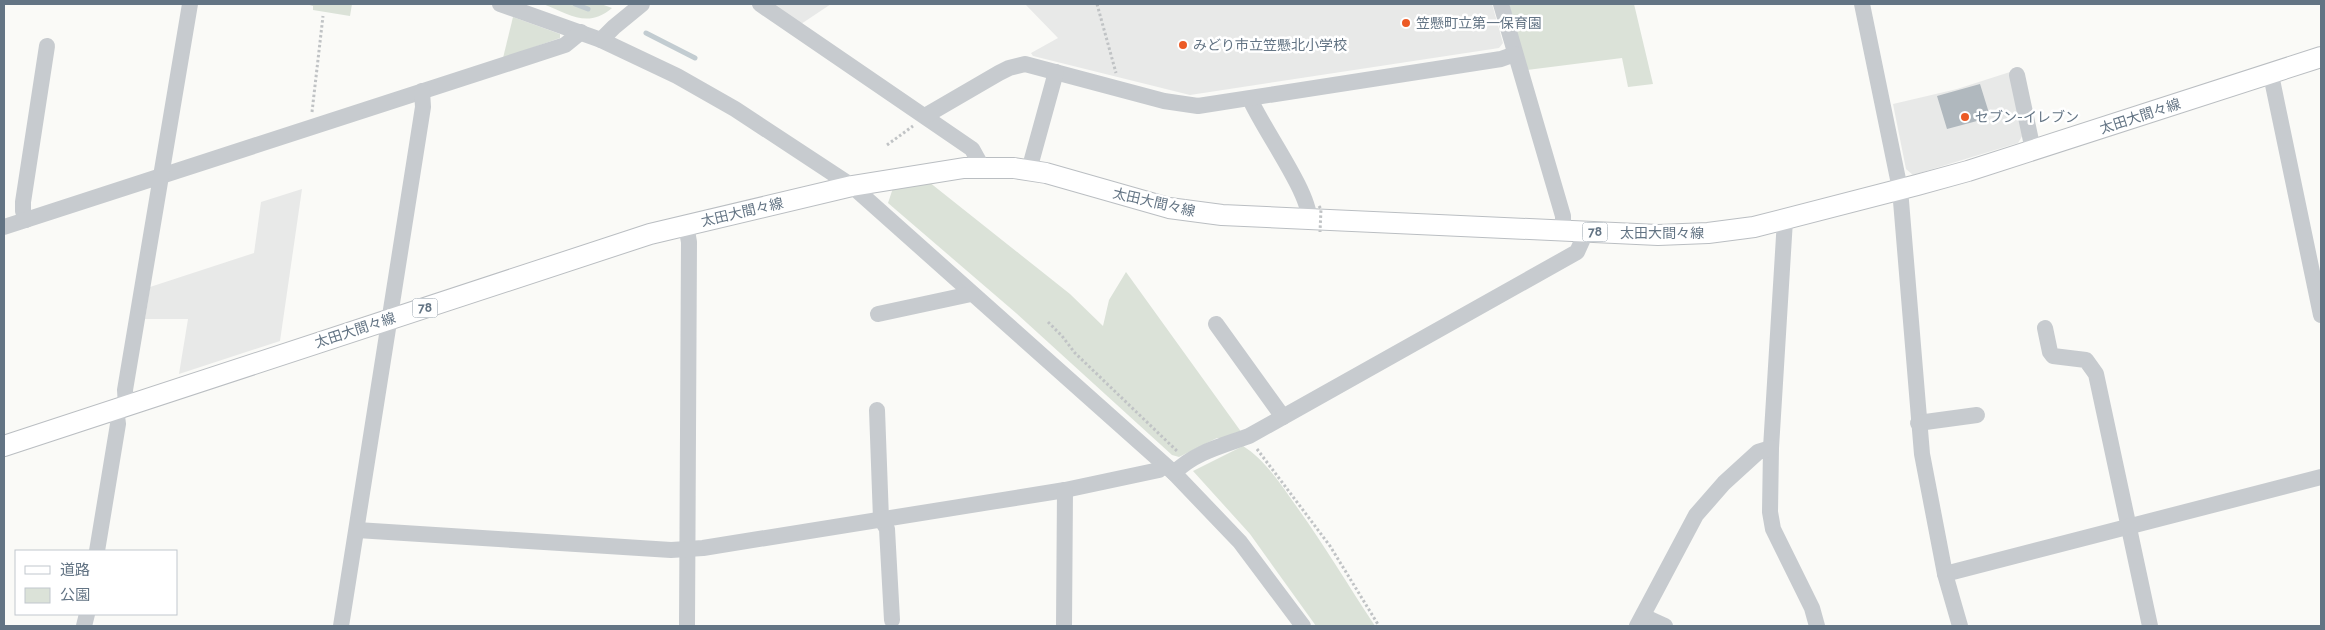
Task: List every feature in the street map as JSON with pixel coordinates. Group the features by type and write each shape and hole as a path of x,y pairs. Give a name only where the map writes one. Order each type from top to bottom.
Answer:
{"main road":[{"name":"太田大間々線","path":"4,446 650,234 852,186 941,171 982,167 1029,170 1169,208 1222,215 1563,231 1683,234 1731,231 1785,220 2033,150 2271,75 2321,57"}],"street":[{"path":"97,550 190,4"},
{"path":"500,4 602,40 705,91 852,186 971,294 1171,465 1240,542 1303,626"},
{"path":"602,40 618,22 642,4"},
{"path":"760,4 972,149 982,167"},
{"path":"1501,4 1514,54 1563,216 1563,231"},
{"path":"1862,4 1900,189 1918,422 1926,483 1945,574 1960,626"},
{"path":"4,227 565,45 581,32"},
{"path":"26,220 23,202 47,46"},
{"path":"925,116 1004,70 1025,64 1182,105 1198,106 1501,59 1514,54"},
{"path":"1029,170 1056,72"},
{"path":"2017,75 2033,150"},
{"path":"2271,75 2321,315"},
{"path":"340,626 424,107 422,91"},
{"path":"1250,99 1316,219"},
{"path":"1785,220 1771,448 1770,512 1773,528 1812,625"},
{"path":"686,224 688,242 687,626"},
{"path":"357,530 671,550 688,549 1065,490 1159,470 1249,436 1577,252 1582,240 1582,231"},
{"path":"878,314 971,294"},
{"path":"1216,324 1283,417"},
{"path":"2045,328 2052,356 2086,360 2096,374 2150,626"},
{"path":"877,410 881,519 887,529 892,620"},
{"path":"1918,422 1977,414"},
{"path":"1664,626 1640,621 1696,515 1724,483 1758,452 1771,448"},
{"path":"1945,574 2321,477"},
{"path":"1064,626 1065,490"}],"path":[{"path":"1097,4 1116,75 1121,76"},
{"path":"316,126 311,111 311,102 323,16"},
{"path":"887,145 925,116"},
{"path":"1048,322 1075,353 1176,449 1178,454 1171,465"},
{"path":"1249,436 1257,450 1330,546 1379,626"}],"shaded area":[{"path":"770,4 831,4 801,24"},
{"name":"みどり市立笠懸北小学校","path":"1025,4 1492,4 1503,43 1499,48 1190,95 1033,56 1031,53 1058,38"},
{"path":"2010,72 2024,133 2018,143 1913,175 1906,169 1893,104 1957,89"},
{"path":"302,189 280,341 179,374 188,319 145,319 150,287 254,253 261,202"}],"green space":[{"path":"306,4 352,4 350,16 313,10 313,6"},
{"path":"543,4 601,4 612,8 594,18 586,19 578,18"},
{"path":"1509,4 1634,4 1653,84 1628,87 1622,58 1527,70"},
{"path":"513,17 560,34 560,38 503,58"},
{"path":"929,182 1070,294 1103,326 1109,300 1126,272 1242,433 1229,438 1217,438 1179,457 1172,455 1016,313 888,203 893,188"},
{"path":"1243,446 1265,464 1283,487 1375,626 1316,626 1250,534 1193,471"}],"building":[{"path":"1980,84 1989,113 1976,117 1977,121 1947,129 1937,96"}],"waterway":[{"path":"575,4 588,9"},
{"path":"646,33 695,58"}],"place":[{"name":"笠懸町立第一保育園","path":"1406,23"},
{"name":"みどり市立笠懸北小学校","path":"1183,45"},
{"name":"セブン-イレブン","path":"1965,117"}]}
